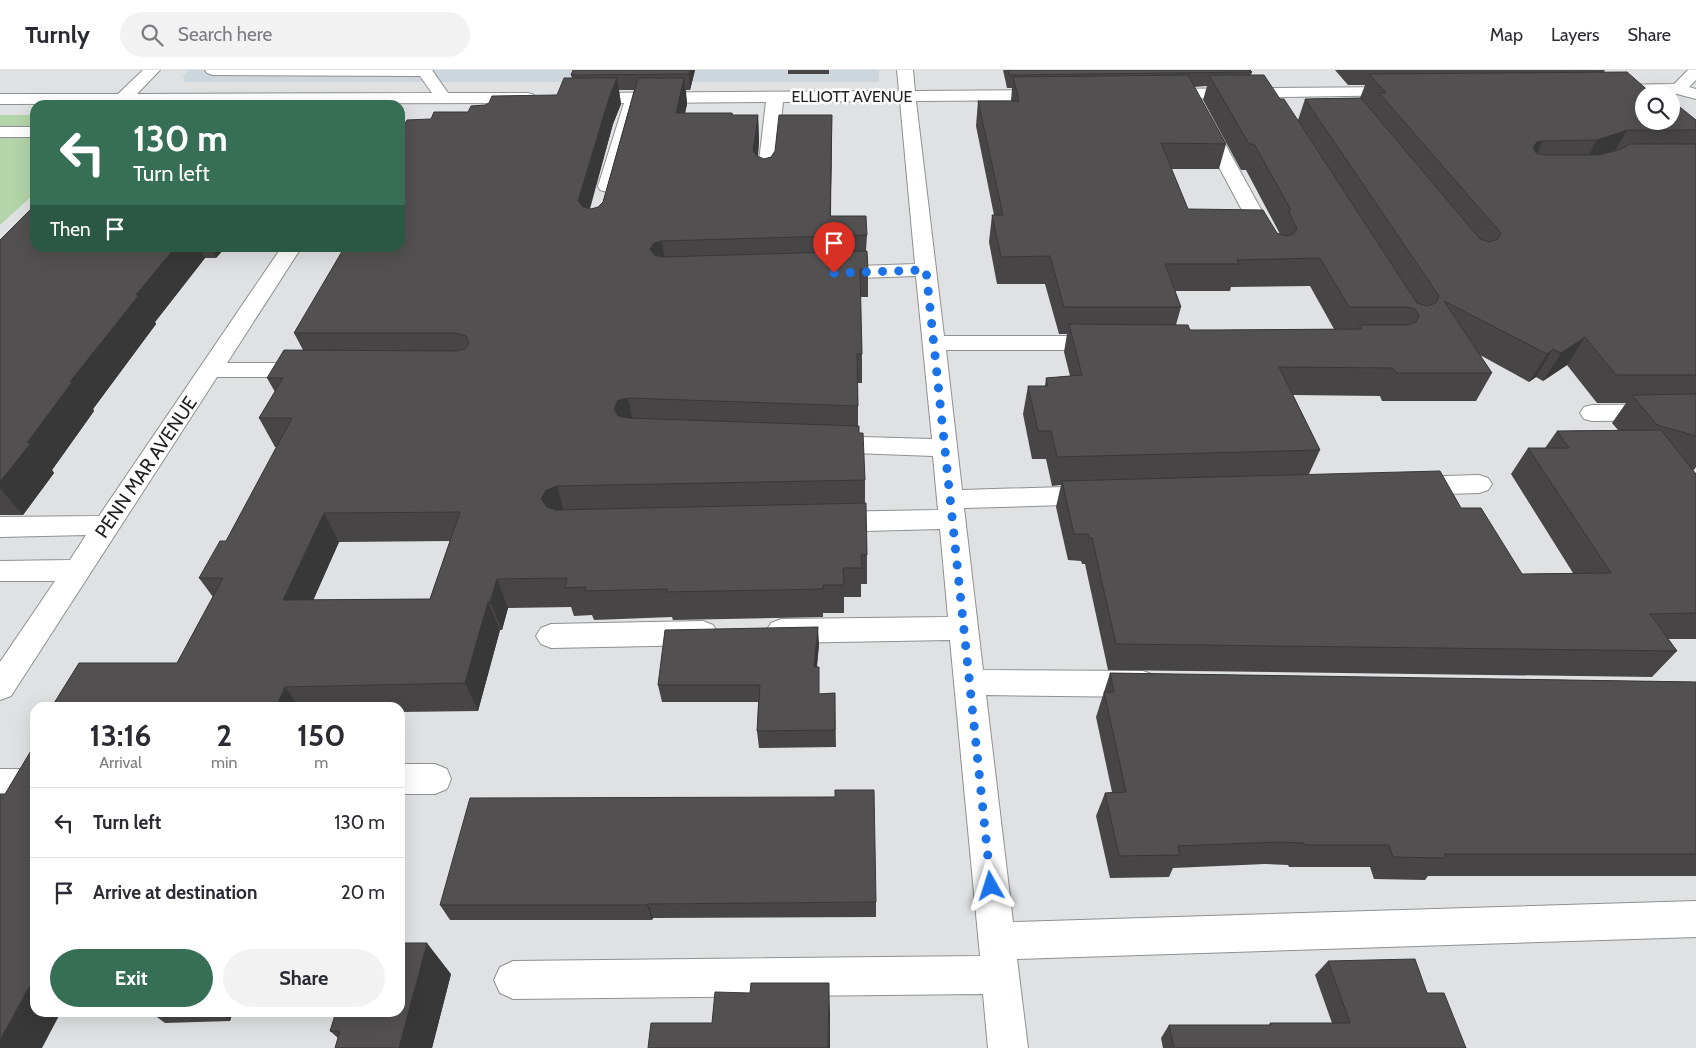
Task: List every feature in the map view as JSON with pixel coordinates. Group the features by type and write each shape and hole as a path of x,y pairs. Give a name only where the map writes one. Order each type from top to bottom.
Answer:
{"street":[{"path":"119,100 152,70"},
{"path":"214,70 425,70 443,98"},
{"path":"1680,87 1696,71"},
{"path":"1662,76 1673,85"},
{"path":"1284,78 1294,93"},
{"path":"906,83 1008,1048"},
{"name":"ELLIOTT AVENUE","path":"567,98 775,97 906,83 1063,95"},
{"path":"1590,90 1635,89"},
{"path":"1680,90 1696,94"},
{"path":"1680,91 1696,103"},
{"path":"1338,92 1350,108"},
{"path":"1141,94 1415,92"},
{"path":"1266,93 1277,110"},
{"path":"1189,94 1276,255"},
{"path":"604,200 624,124 634,97"},
{"path":"766,178 775,97"},
{"path":"405,101 443,98 548,98"},
{"path":"0,99 39,100"},
{"path":"0,132 30,132"},
{"name":"PENN MAR AVENUE","path":"0,687 288,252"},
{"path":"811,273 926,270"},
{"path":"934,343 1124,343"},
{"path":"210,370 328,370"},
{"path":"1592,413 1696,412"},
{"path":"809,443 945,448"},
{"path":"1389,487 1479,484"},
{"path":"803,522 1120,494"},
{"path":"0,527 107,525"},
{"path":"0,571 77,570"},
{"path":"758,632 964,628"},
{"path":"551,636 728,632"},
{"path":"970,682 1169,684"},
{"path":"405,779 435,779"},
{"path":"0,784 30,784"},
{"path":"513,980 999,958 1696,919"}],"shaded area":[{"path":"189,70 879,70 879,82 185,82 183,76"}],"green space":[{"path":"0,115 30,115 30,198 0,225"}],"building":[{"path":"573,70 690,70 689,74 571,75"},
{"path":"1008,70 1250,70 1252,72 1009,75"},
{"path":"1627,72 1642,85 1635,85 1635,130 1627,130 1597,140 1537,142 1533,147 1536,153 1544,155 1598,155 1619,150 1630,144 1696,144 1696,375 1616,375 1585,337 1561,353 1553,349 1547,354 1444,301 1492,373 1396,373 1393,368 1279,367 1320,450 1057,457 1051,431 1038,431 1028,386 1048,386 1046,378 1082,375 1069,324 1188,325 1190,330 1362,329 1359,325 1407,325 1416,322 1419,315 1415,309 1407,307 1349,307 1320,258 1237,260 1239,264 1165,264 1181,307 1064,307 1050,256 1001,257 992,215 1003,215 978,101 1019,101 1013,77 1188,75 1226,144 1161,143 1188,209 1263,210 1277,233 1286,236 1293,234 1297,229 1288,210 1291,210 1254,144 1249,144 1209,75 1264,75 1280,99 1284,99 1417,303 1427,306 1436,303 1439,296 1305,99 1361,98 1480,239 1489,242 1498,239 1501,233 1379,93 1386,93 1369,74"},
{"path":"564,78 617,78 609,98 578,201 583,207 591,209 598,207 603,202 638,78 684,78 676,113 758,115 753,151 757,156 764,159 771,157 775,151 779,115 832,115 830,216 866,216 867,235 662,241 654,243 650,249 654,255 662,257 867,251 868,269 860,269 862,354 857,354 858,406 628,398 618,400 614,409 618,416 628,418 859,426 859,433 863,433 865,480 557,486 546,490 541,499 547,507 556,510 866,503 867,555 861,555 862,568 843,568 844,585 823,585 823,589 667,592 667,589 585,591 586,587 565,588 567,578 497,579 490,602 488,602 465,683 285,687 279,702 55,702 79,663 177,663 223,578 199,578 220,541 226,541 292,418 259,418 283,378 267,378 284,350 456,351 465,349 469,343 466,336 456,333 294,333 342,252 405,252 405,123 407,120 431,119 434,112 468,112 471,106 489,103 492,96 557,95","holes":["460,512 430,599 283,600 324,513"]},
{"path":"1680,107 1696,120 1696,130 1680,130"},
{"path":"30,210 30,252 172,252 136,295 139,295 70,382 73,381 27,443 31,443 0,482 0,240"},
{"path":"1696,394 1696,436 1657,425 1632,395"},
{"path":"1661,430 1696,474 1696,613 1650,614 1677,651 1116,644 1092,538 1089,538 1088,534 1074,534 1062,481 1440,471 1461,508 1481,508 1522,574 1611,573 1528,448 1569,448 1557,431"},
{"path":"818,627 814,667 819,667 819,694 835,693 835,730 757,731 760,685 658,685 665,630"},
{"path":"1110,673 1696,682 1696,854 1444,854 1446,858 1393,857 1389,845 1305,845 1304,843 1280,842 1178,846 1180,855 1119,856 1105,793 1126,792 1104,692 1114,692"},
{"path":"30,752 30,985 0,1040 0,794 5,794"},
{"path":"835,790 874,790 876,902 440,905 470,798 835,797"},
{"path":"405,943 427,943 399,1048 335,1048 340,1031 330,1031 334,1017 405,1017"},
{"path":"1415,959 1427,993 1444,993 1466,1048 1174,1048 1169,1025 1350,1023 1328,961"},
{"path":"751,983 829,983 828,1048 648,1048 651,1023 712,1023 715,992 750,993"}],"route":[{"path":"834,273 926,270 991,886"}]}
